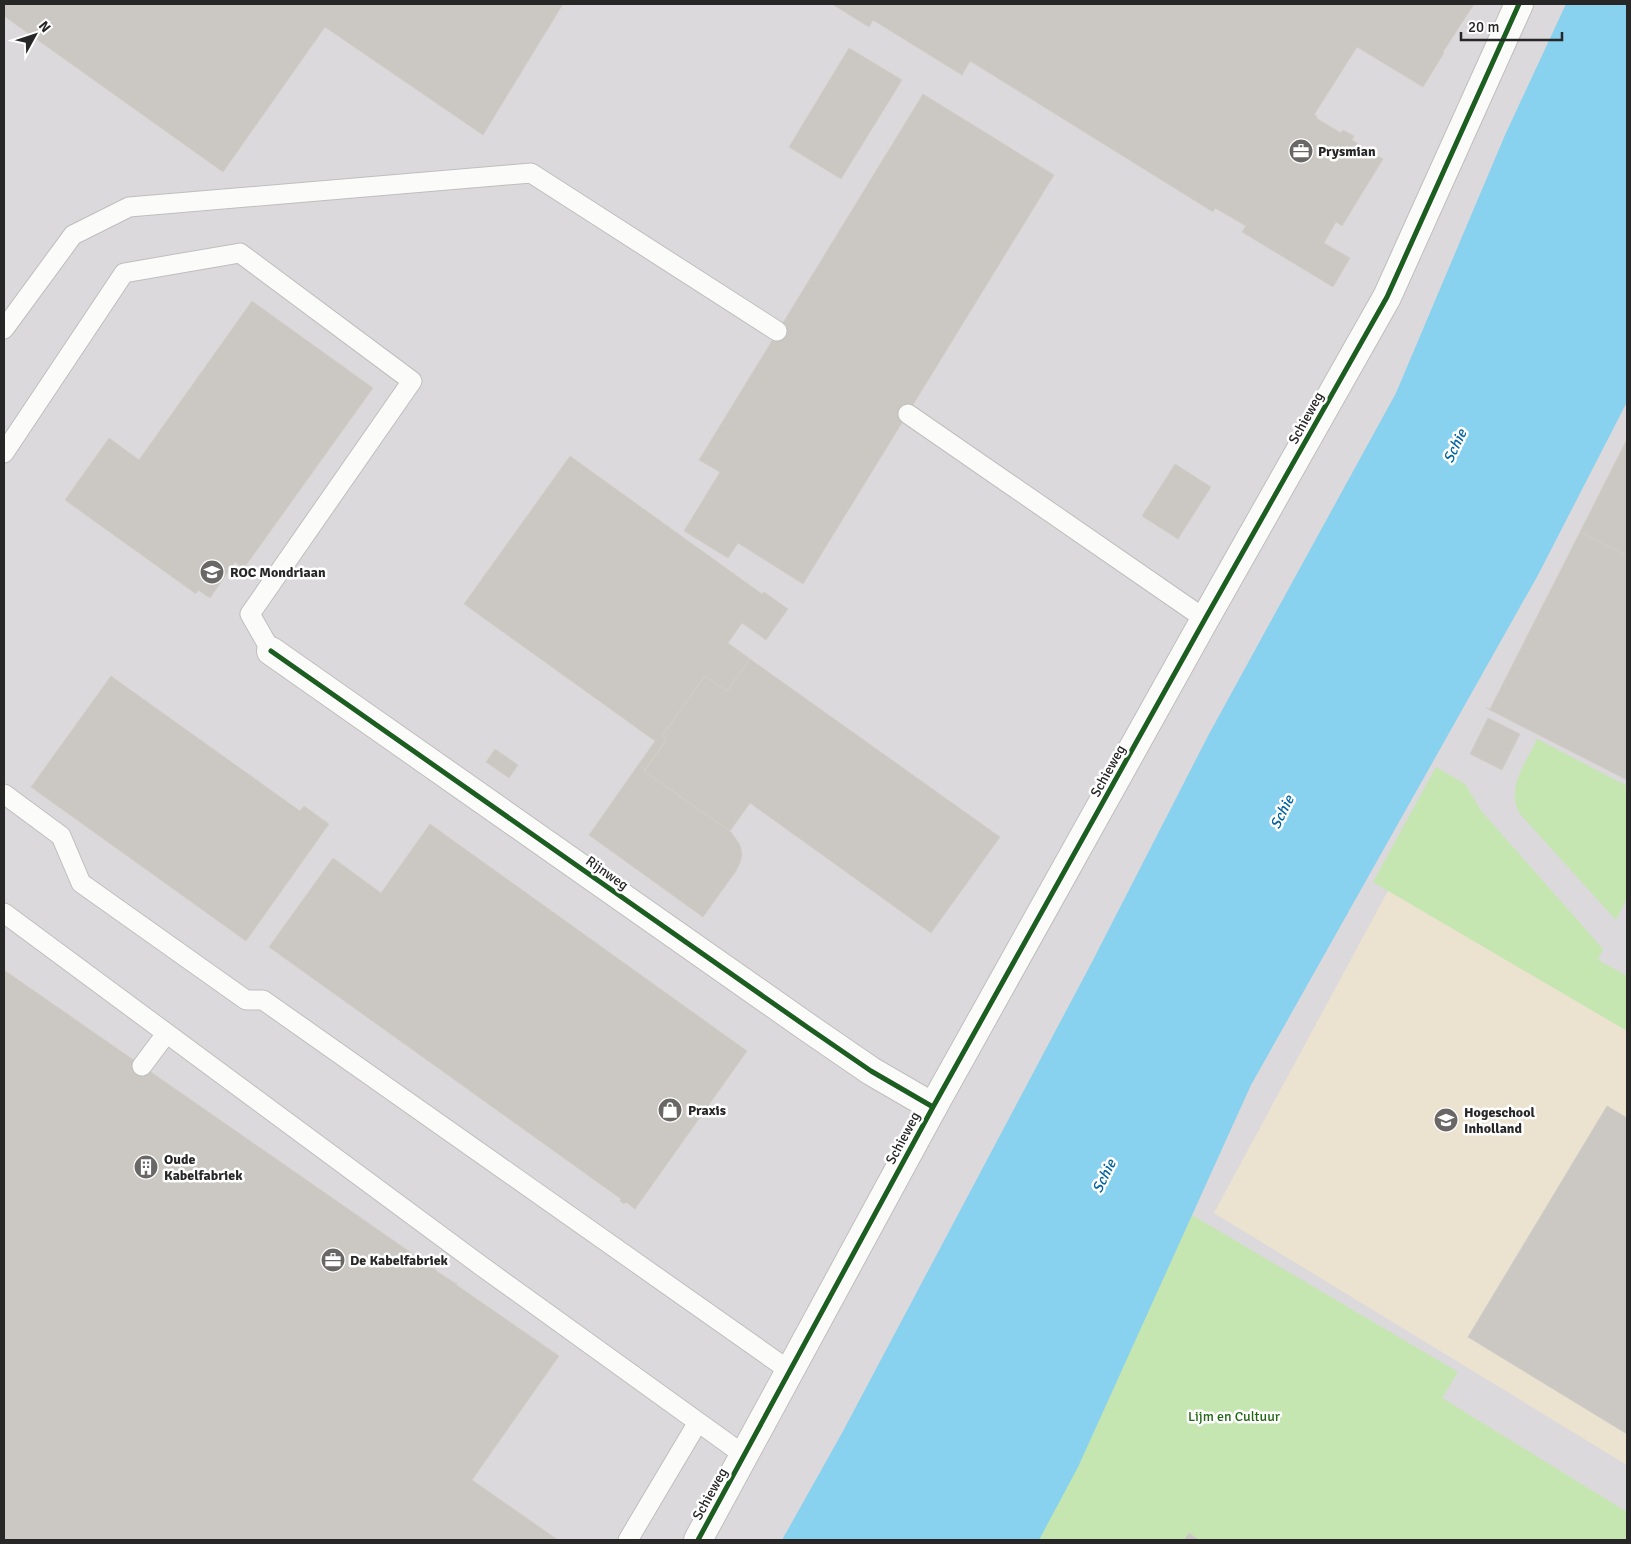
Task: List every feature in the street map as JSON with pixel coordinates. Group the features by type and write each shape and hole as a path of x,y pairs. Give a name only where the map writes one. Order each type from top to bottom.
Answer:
{"street":[{"name":"Schieweg","path":"698,1540 933,1107 1387,297 1518,4"},
{"name":"Rijnweg","path":"270,651 807,1027 871,1070 933,1107"}],"lane":[{"path":"4,329 72,235 129,207 531,173 777,332"},
{"path":"4,453 124,273 240,252 412,381 250,614 270,651"},
{"path":"908,414 1205,619"},
{"path":"4,794 61,836 81,883 246,1000 263,1000 790,1371"},
{"path":"4,913 166,1034 744,1455"},
{"path":"142,1066 166,1034"},
{"path":"628,1540 698,1422"}],"shaded area":[{"path":"4,4 1627,4 1627,1540 4,1540"},
{"name":"Hogeschool Inholland","path":"1389,889 1627,1028 1627,1465 1214,1213"}],"green space":[{"path":"1537,739 1627,786 1627,898 1616,920 1520,814 1516,805 1515,795 1519,776"},
{"path":"1436,767 1465,784 1482,812 1603,949 1598,960 1627,976 1627,1031 1373,882"},
{"name":"Lijm en Cultuur","path":"1192,1215 1458,1372 1442,1398 1627,1512 1627,1540 1029,1540 1152,1303"}],"water":[{"name":"Schie","path":"1566,4 1627,4 1627,402 1538,575 1251,1085 1078,1467 1039,1540 782,1540 842,1433 1092,962 1209,734 1396,393 1505,135"}],"building":[{"path":"4,4 563,4 483,135 325,27 223,172 4,16"},
{"path":"832,4 1474,4 1423,87 1357,47 1314,115 1341,133 1343,130 1354,136 1352,140 1383,159 1342,226 1336,222 1324,243 1350,258 1333,287 1242,232 1246,226 1215,208 1213,212 970,61 962,75 873,20 869,27"},
{"path":"849,48 902,80 841,179 789,147"},
{"path":"923,94 1054,175 803,584 738,543 728,558 684,531 720,472 699,460"},
{"path":"252,301 373,388 244,568 235,562 210,598 198,590 196,594 65,500 109,438 139,460"},
{"path":"1627,439 1627,556 1580,532"},
{"path":"570,456 762,594 764,592 788,609 766,640 742,623 728,643 750,659 727,691 705,676 662,736 667,739 644,771 731,832 740,845 742,854 736,871 703,917 589,835 655,741 464,604"},
{"path":"1175,464 1211,487 1178,539 1142,516"},
{"path":"1580,532 1627,556 1627,780 1486,708 1490,709"},
{"path":"750,659 1000,837 931,933 750,803 731,832 644,771 667,739 662,736 705,676 727,691"},
{"path":"111,676 300,811 304,806 329,824 246,941 31,787"},
{"path":"1488,718 1520,734 1502,770 1470,754"},
{"path":"495,749 518,765 509,778 486,762"},
{"path":"430,824 747,1051 635,1209 626,1202 624,1204 620,1201 621,1199 269,947 333,858 381,893"},
{"name":"Oude Kabelfabriek","path":"4,970 437,1269 436,1271 457,1283 455,1284 559,1356 472,1480 558,1540 4,1540"},
{"path":"1607,1106 1627,1118 1627,1434 1468,1337"},
{"path":"1189,1533 1199,1540 1184,1540"}],"cycle path":[{"path":"698,1540 933,1107 1387,297 1519,4"},
{"path":"271,651 807,1027 871,1071 933,1107"}],"place":[{"name":"Prysmian","path":"1301,151"},
{"name":"ROC Mondriaan","path":"212,572"},
{"name":"Praxis","path":"670,1110"},
{"name":"Hogeschool Inholland","path":"1446,1120"},
{"name":"Oude Kabelfabriek","path":"146,1167"},
{"name":"De Kabelfabriek","path":"333,1260"}]}
